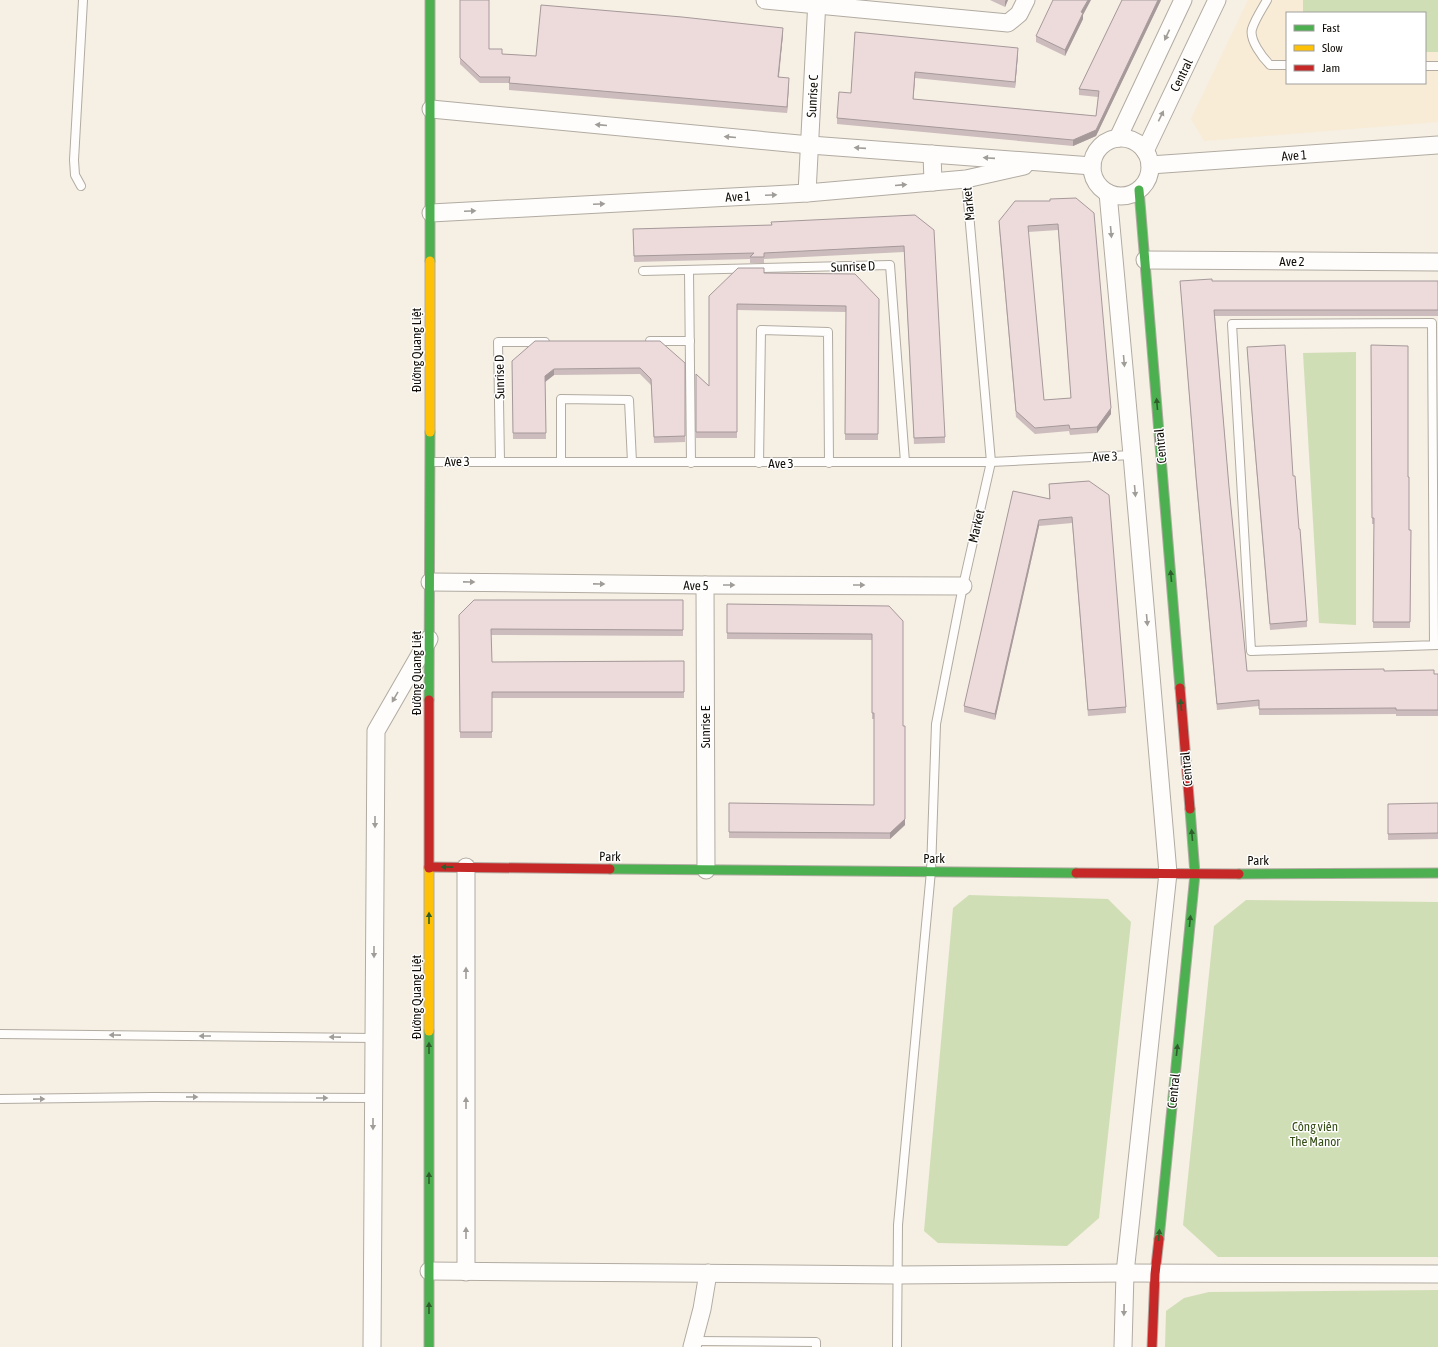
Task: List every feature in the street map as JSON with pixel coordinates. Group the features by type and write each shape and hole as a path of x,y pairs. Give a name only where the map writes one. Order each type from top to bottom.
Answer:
{"street":[{"name":"Đường Quang Liệt","path":"429,1347 430,0"},
{"path":"765,0 817,2 1008,22 1019,14 1026,0"},
{"path":"1118,138 1183,0"},
{"name":"Central","path":"1147,158 1217,0"},
{"name":"Sunrise C","path":"807,193 817,2"},
{"name":"Ave 1","path":"431,109 810,144 1092,166"},
{"path":"1118,138 1136,142 1147,158 1149,175 1139,190 1130,195 1121,196 1108,193 1096,182 1092,172 1092,162 1095,153 1109,140 1118,138"},
{"name":"Ave 1","path":"1147,158 1438,145"},
{"path":"932,154 933,182"},
{"name":"Ave 1","path":"431,213 807,193 966,179 1042,162"},
{"name":"Central","path":"1139,190 1195,874 1155,1274 1152,1347"},
{"name":"Central","path":"1108,193 1168,873 1125,1273 1123,1347"},
{"name":"Ave 2","path":"1145,260 1438,262"},
{"name":"Ave 5","path":"430,582 963,586"},
{"name":"Sunrise E","path":"705,585 706,870"},
{"path":"372,1347 376,731 429,639"},
{"name":"Park","path":"429,866 1195,874 1438,873"},
{"path":"466,867 466,1272"},
{"path":"429,1271 897,1275 1125,1273 1438,1274"},
{"path":"693,1344 708,1274"}],"lane":[{"path":"81,186 75,175 74,160 80,79 82,0"},
{"path":"1267,0 1252,30 1252,38 1263,59 1270,65 1286,66"},
{"path":"1426,66 1438,66"},
{"name":"Market","path":"897,1347 898,1225 931,871 936,724 963,586 991,462 966,179"},
{"name":"Sunrise D","path":"643,271 689,271 890,264 905,462"},
{"path":"689,271 691,463"},
{"path":"1432,323 1436,645 1251,651 1232,324 1432,323"},
{"path":"759,463 761,330 828,332 829,463"},
{"path":"642,341 690,341"},
{"name":"Sunrise D","path":"500,461 498,342 554,342"},
{"path":"561,461 561,399 630,400 632,462"},
{"name":"Ave 3","path":"430,462 991,462 1132,455"},
{"path":"0,1034 374,1038"},
{"path":"0,1099 153,1097 373,1098"},
{"path":"693,1344 816,1342 816,1347"}],"shaded area":[{"path":"1248,0 1438,0 1438,122 1204,141 1191,119"}],"green space":[{"path":"1303,0 1438,0 1438,52 1426,52 1426,12 1303,12"},
{"path":"1356,352 1356,625 1319,623 1303,353"},
{"path":"969,895 1108,899 1131,922 1099,1218 1067,1246 938,1243 924,1231 953,908"},
{"name":"Công viên The Manor","path":"1246,900 1438,902 1438,1257 1218,1257 1183,1225 1214,926"},
{"path":"1438,1290 1438,1347 1165,1347 1166,1311 1184,1298 1209,1292"}],"building":[{"path":"460,0 489,0 489,49 502,49 502,54 536,56 541,5 682,17 783,28 778,77 789,78 787,107 509,83 510,77 480,77 460,58"},
{"path":"1053,0 1088,0 1081,12 1083,13 1065,50 1036,36"},
{"path":"1122,0 1158,0 1096,130 1073,140 837,118 839,92 851,93 855,32 1018,48 1015,82 915,72 913,99 1096,116 1099,91 1079,89"},
{"path":"1076,198 1094,213 1111,408 1097,427 1070,429 1069,425 1035,428 1016,411 999,221 1015,201 1050,201 1050,199","holes":["1058,224 1071,398 1044,400 1028,226"]},
{"path":"915,215 934,230 945,437 914,438 904,246 764,253 764,257 750,257 754,253 634,256 633,229 772,225 771,222"},
{"path":"738,268 764,268 764,273 855,274 879,299 878,434 845,434 846,306 737,304 737,432 696,432 696,374 709,386 709,296"},
{"path":"1212,279 1212,281 1438,281 1438,310 1214,310 1247,671 1384,669 1384,671 1434,670 1434,674 1438,674 1438,710 1396,710 1396,708 1259,709 1259,700 1217,704 1180,281"},
{"path":"535,341 660,341 685,363 685,436 654,437 651,379 640,368 554,369 545,376 546,433 513,433 512,361"},
{"path":"1285,345 1293,476 1295,476 1307,621 1270,624 1247,347"},
{"path":"1371,345 1408,346 1408,477 1409,530 1411,530 1410,622 1373,622 1374,518 1372,518"},
{"path":"1089,481 1109,495 1126,707 1088,710 1072,517 1039,520 995,714 964,706 1013,491 1050,499 1049,484"},
{"path":"474,600 683,600 683,630 491,629 492,662 684,661 684,692 492,692 492,732 460,732 459,615"},
{"path":"727,604 889,606 903,621 905,819 890,833 729,832 729,803 874,805 874,713 872,713 872,634 727,633"},
{"path":"1438,803 1438,833 1388,834 1388,804"}],"traffic: fast":[{"path":"430,0 430,261"},
{"path":"1139,190 1180,688"},
{"path":"429,700 430,432"},
{"path":"1159,1239 1195,874 1190,809"},
{"path":"610,869 1076,873"},
{"path":"1239,874 1438,873"},
{"path":"429,1031 429,1347"}],"traffic: slow":[{"path":"430,261 430,432"},
{"path":"429,868 429,1031"}],"traffic: jam":[{"path":"1180,688 1190,809"},
{"path":"429,700 429,868"},
{"path":"429,867 610,869"},
{"path":"1076,873 1239,874"},
{"path":"1152,1347 1155,1274 1159,1239"}]}
